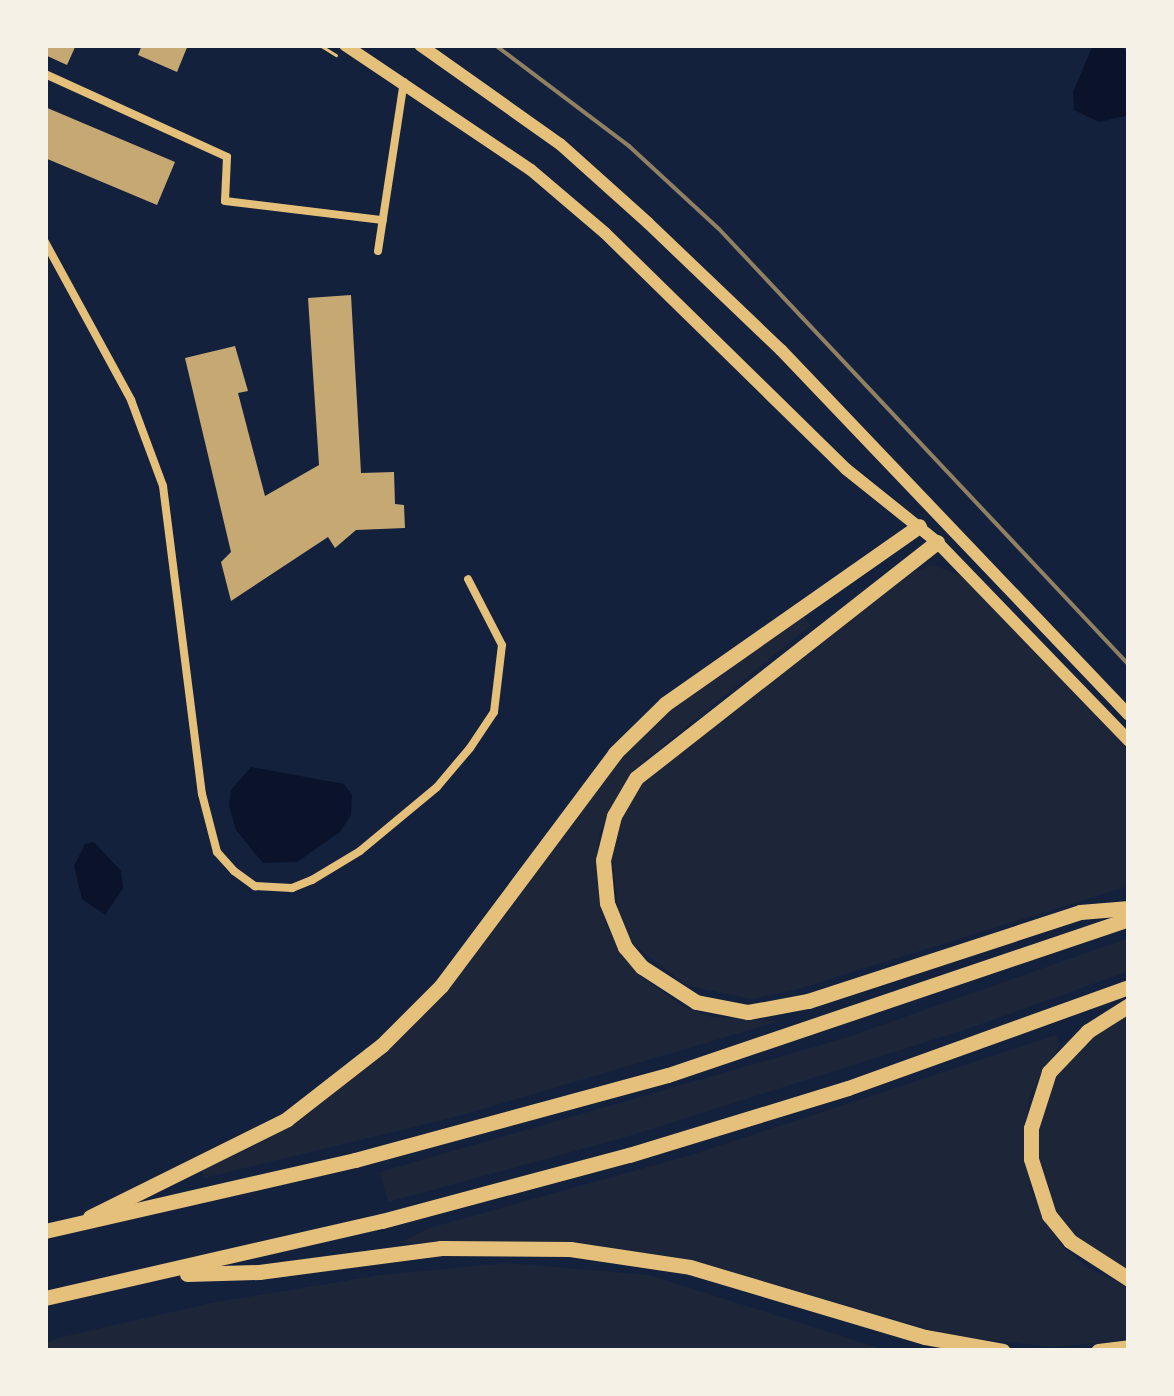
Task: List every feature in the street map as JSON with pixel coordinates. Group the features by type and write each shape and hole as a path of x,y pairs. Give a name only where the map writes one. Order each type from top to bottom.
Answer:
{"highway":[{"path":"78,1224 287,1118 382,1045 441,986 566,815 665,704 919,526"},
{"path":"937,542 636,778 614,816 603,860 606,903 625,946 682,995 748,1012 808,1000 1080,912 1129,908"},
{"path":"45,1231 355,1160 668,1075 1129,919"},
{"path":"45,1298 629,1155 848,1088 1129,988"},
{"path":"1129,1005 1088,1031 1049,1072 1032,1128 1031,1160 1049,1215 1070,1242 1129,1279"},
{"path":"149,1275 259,1272 441,1248 570,1249 743,1280 925,1337 1003,1351"},
{"path":"1098,1351 1129,1347"}],"main road":[{"path":"345,45 404,82 575,208 846,469 937,542 1129,741"},
{"path":"420,45 560,144 648,223 938,512 1129,715"},
{"path":"919,526 938,512"},
{"path":"937,542 953,528"}],"street":[{"path":"45,74 227,157 225,200 382,220"},
{"path":"378,251 404,82"},
{"path":"45,242 131,400 163,486 202,794 217,852 234,871 255,886 292,888 312,880 360,851 437,787 470,748 494,712 502,645 468,579"}],"shaded area":[{"path":"1093,45 1121,45 1129,56 1129,115 1099,122 1074,110 1073,92"},
{"path":"933,565 968,578 1129,751 1129,886 795,990 751,999 688,986 633,944 619,916 611,847 622,813 641,783 676,749 913,572"},
{"path":"804,617 811,625 632,771 600,832 596,864 606,925 640,976 682,1006 712,1017 780,1021 459,1116 204,1178 201,1171 272,1136 378,1057 477,951 613,765 677,703"},
{"path":"251,767 344,784 352,794 351,815 340,832 297,862 263,863 236,830 229,806 231,790"},
{"path":"94,842 121,871 123,888 105,915 82,899 74,866 85,844"},
{"path":"1129,938 1129,971 973,1027 626,1137 388,1202 380,1172 845,1038"},
{"path":"1129,1015 1129,1273 1073,1236 1055,1212 1039,1161 1039,1128 1056,1074 1092,1036"},
{"path":"1056,1035 1060,1045 1030,1095 1025,1128 1031,1191 1063,1247 1088,1268 1129,1287 1129,1340 1051,1347 951,1336 702,1263 589,1244 399,1243 429,1228 691,1155"},
{"path":"507,1263 649,1275 889,1351 45,1351 45,1343 62,1337 211,1303 381,1275"}],"building":[{"path":"45,45 76,45 67,65 45,55"},
{"path":"142,45 188,45 177,72 138,55"},
{"path":"45,107 175,162 157,205 45,158"},
{"path":"351,295 361,473 394,472 395,504 404,505 405,528 356,530 335,548 328,537 231,601 221,562 231,552 185,358 235,346 248,391 238,393 265,496 319,465 308,298"}],"railway":[{"path":"495,45 629,146 719,229 1129,665"}]}
